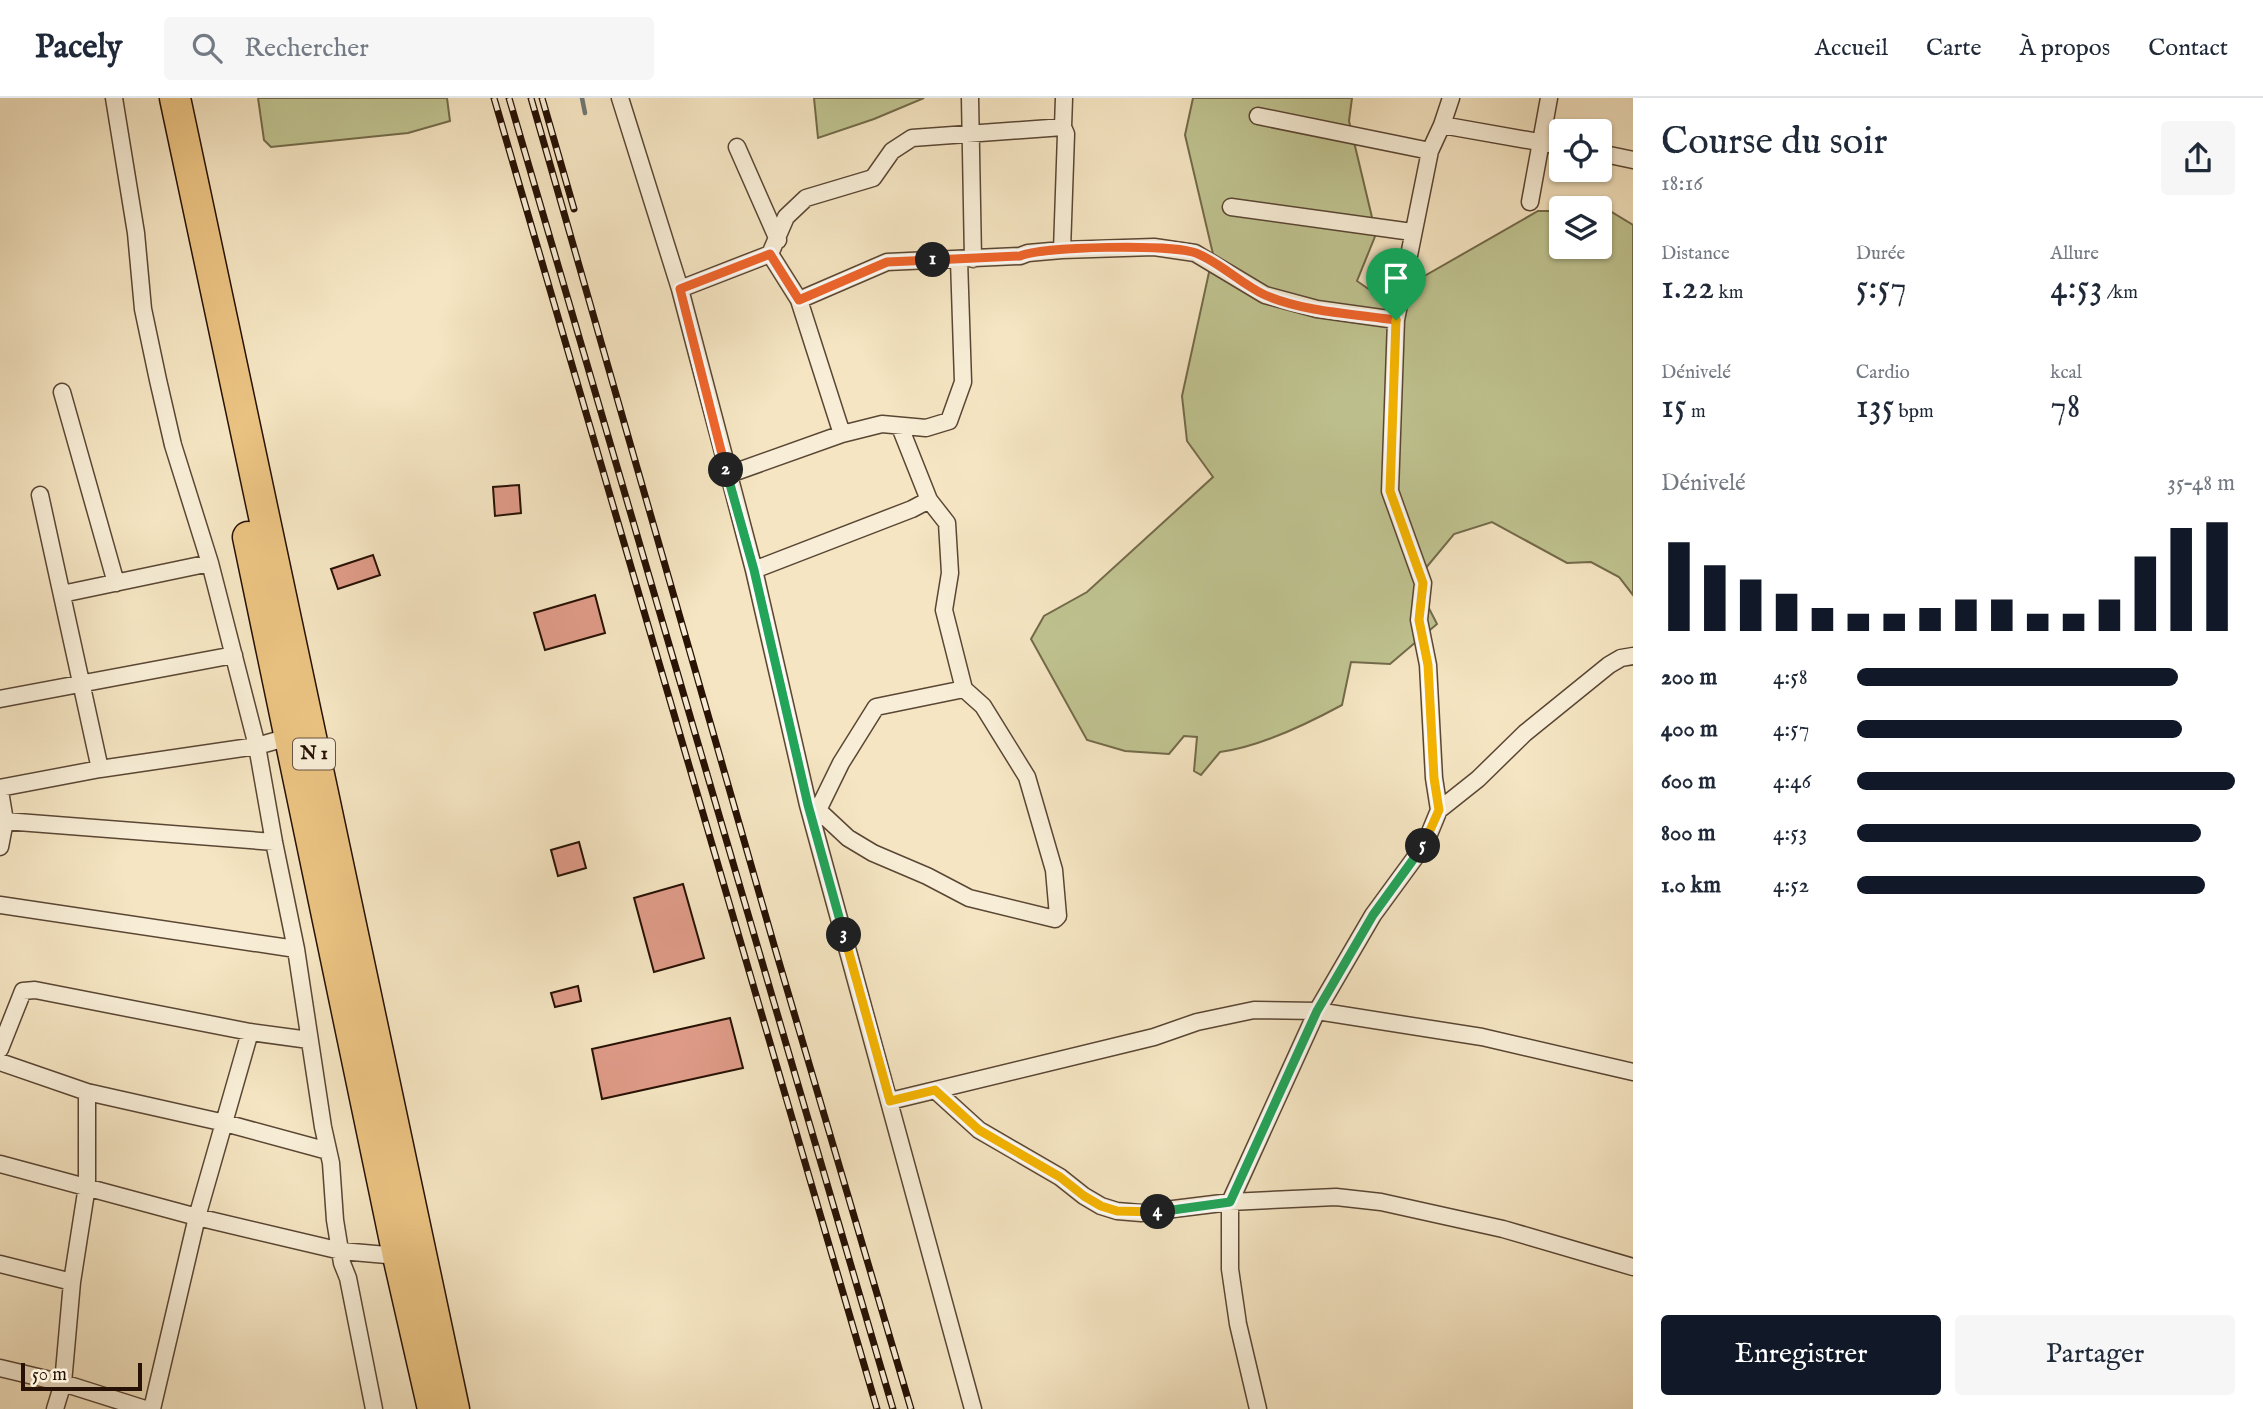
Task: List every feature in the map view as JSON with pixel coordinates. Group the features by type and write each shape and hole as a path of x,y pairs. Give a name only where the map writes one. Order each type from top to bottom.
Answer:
{"highway":[{"name":"N 1","path":"156,98 398,1256 433,1409"},
{"name":"N 1","path":"175,98 454,1409"}],"street":[{"path":"114,98 136,233 143,309 158,380 173,445 210,563 257,746 296,949 332,1175 342,1264 348,1278 374,1409"},
{"path":"621,98 680,289 813,807 973,1409"},
{"path":"727,475 842,434 882,424 926,428 949,421 963,382 970,98"},
{"path":"1062,250 1066,134 1063,127 1064,98"},
{"path":"1439,810 1434,778 1428,665 1419,620 1423,583 1390,491 1396,320 1430,152 1451,98"},
{"path":"1530,202 1549,98"},
{"path":"1258,116 1430,152"},
{"path":"1442,125 1549,143"},
{"path":"680,289 774,247 786,217 806,198 873,178 892,151 912,138 1063,127"},
{"path":"737,147 774,247 799,300 842,434"},
{"path":"1612,156 1633,160"},
{"path":"1231,207 1412,232"},
{"path":"799,300 887,262 1020,256 1062,250 1154,247 1195,253 1265,295 1317,309 1396,320"},
{"path":"62,392 116,583"},
{"path":"813,807 848,838 873,853 969,898 1055,919 1058,916 1054,870 1027,777 984,706 964,689 944,610 950,573 947,523 929,500 900,427"},
{"path":"40,495 100,769"},
{"path":"754,570 929,500"},
{"path":"62,594 210,563"},
{"path":"0,699 234,655"},
{"path":"1258,1409 1238,1324 1230,1269 1230,1202 1317,1011 1373,915 1425,844 1439,810 1478,779 1525,733 1609,665 1620,658 1633,656"},
{"path":"813,807 876,707 964,689"},
{"path":"0,847 5,821 0,789 100,769 257,746 289,737"},
{"path":"5,821 274,842"},
{"path":"0,905 296,949"},
{"path":"0,1049 23,991 35,990 250,1032 309,1040"},
{"path":"890,1101 1254,1010 1317,1011 1482,1037 1633,1072"},
{"path":"152,1409 197,1217 250,1032"},
{"path":"0,1062 87,1092 225,1123 328,1151"},
{"path":"935,1090 979,1130 1060,1177 1101,1206 1117,1211 1141,1213 1230,1202 1336,1197 1381,1202 1503,1229 1633,1267"},
{"path":"55,1409 63,1383 72,1282 87,1186 87,1092"},
{"path":"0,1164 197,1217 341,1251 398,1256"},
{"path":"0,1265 72,1282"},
{"path":"0,1368 63,1383 145,1409"}],"green space":[{"path":"258,98 447,98 450,121 408,133 271,147 264,140"},
{"path":"814,98 924,98 818,138"},
{"path":"1193,98 1352,98 1349,121 1376,234 1357,281 1393,306 1414,282 1538,211 1549,211 1549,259 1612,259 1612,212 1633,225 1633,595 1619,577 1591,562 1567,563 1492,522 1454,534 1415,581 1437,624 1390,664 1351,662 1342,705 1267,740 1220,752 1201,775 1194,771 1197,737 1184,736 1169,754 1125,751 1087,740 1031,639 1044,616 1087,592 1213,477 1187,441 1182,396 1213,254 1185,135"}],"building":[{"path":"519,485 521,513 495,516 493,487"},
{"path":"373,555 380,575 338,589 331,569"},
{"path":"595,595 605,633 545,650 534,613"},
{"path":"579,842 586,868 558,876 551,850"},
{"path":"683,884 704,958 654,972 634,898"},
{"path":"578,986 581,1001 555,1007 551,993"},
{"path":"730,1018 743,1068 602,1099 592,1049"}],"waterway":[{"path":"582,98 585,113"}],"railway":[{"path":"494,98 877,1409"},
{"path":"509,98 893,1409"},
{"path":"531,98 774,945 911,1409"},
{"path":"542,98 574,209"}],"route":[{"path":"1154,247 1195,253 1265,295 1317,309 1396,320 1390,491 1423,583 1419,620 1428,665 1434,778 1439,810 1425,844 1373,915 1317,1011 1230,1202 1141,1213 1117,1211 1101,1206 1060,1177 979,1130 935,1090 890,1101 808,805 754,570 680,289 770,254 799,300 887,262 1020,256 1062,250 1154,247"}]}
